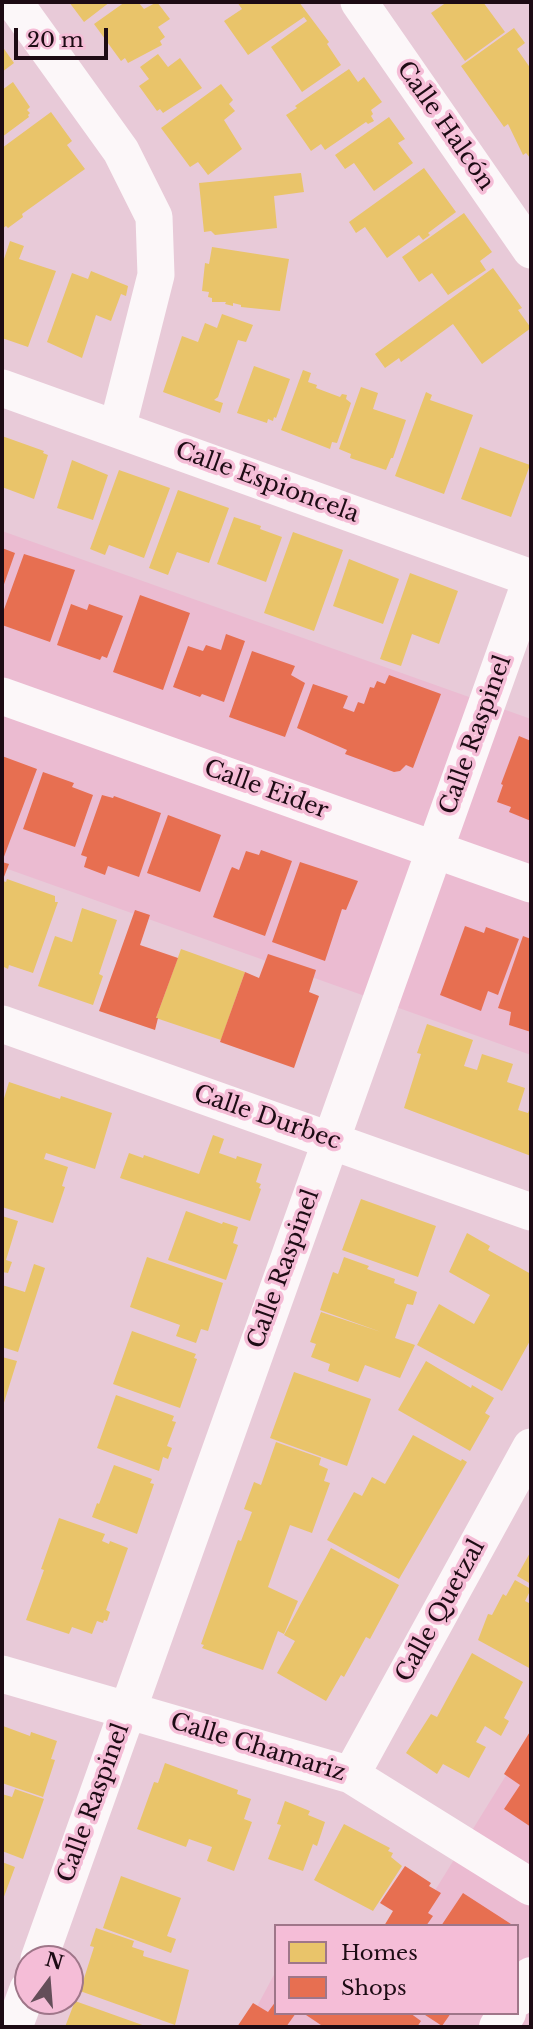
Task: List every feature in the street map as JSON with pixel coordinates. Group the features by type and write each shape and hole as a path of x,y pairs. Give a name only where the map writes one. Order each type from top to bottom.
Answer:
{"street":[{"path":"14,2 121,151 154,217 156,275 117,429"},
{"name":"Calle Halcón","path":"359,2 531,250"},
{"name":"Calle Espioncela","path":"2,388 531,579"},
{"name":"Calle Raspinel","path":"44,1945 531,579"},
{"name":"Calle Eider","path":"2,696 531,884"},
{"name":"Calle Durbec","path":"2,1024 531,1212"},
{"name":"Calle Quetzal","path":"351,1774 531,1447"},
{"name":"Calle Chamariz","path":"2,1674 351,1774 531,1887"},
{"path":"519,1995 531,1976"}],"shaded area":[{"path":"2,531 531,719 531,1055 2,867"},
{"path":"531,1735 531,2027 246,2027 274,1975 274,2015 519,2015 519,1924 414,1924"}],"building: Homes":[{"path":"69,2 110,2 84,22"},
{"path":"125,2 138,2 144,9 157,2 170,19 158,27 165,37 160,41 162,45 128,63 125,58 121,61 94,24"},
{"path":"237,2 299,2 329,42 327,44 341,65 302,92 271,47 307,21 304,17 248,55 224,21 242,9"},
{"path":"447,2 483,2 505,32 465,61 431,13"},
{"path":"514,28 525,43 517,49 531,69 531,159 526,153 523,155 508,124 504,127 461,66"},
{"path":"2,46 14,63 2,72"},
{"path":"158,54 168,67 180,58 202,88 163,113 160,109 157,111 139,86 149,79 140,67"},
{"path":"349,69 358,82 364,77 382,102 371,110 374,121 368,124 366,122 325,150 321,144 311,151 286,115"},
{"path":"13,82 30,107 27,110 30,113 29,117 2,137 2,90"},
{"path":"221,84 233,100 229,104 235,111 224,120 242,149 208,175 198,162 190,167 161,128"},
{"path":"51,112 72,141 67,145 85,169 22,214 23,217 8,228 6,226 2,229 2,148"},
{"path":"389,117 405,139 398,143 413,163 374,191 354,163 345,169 335,155"},
{"path":"424,168 456,212 428,233 430,235 423,240 419,235 387,258 365,227 356,233 349,222"},
{"path":"301,173 304,192 274,196 277,228 215,235 211,231 204,232 199,183"},
{"path":"464,213 492,252 480,261 486,270 448,295 432,273 419,282 402,257"},
{"path":"10,241 24,246 19,259 56,271 28,347 2,338 2,265"},
{"path":"212,247 289,259 280,311 212,302 212,298 208,297 209,292 202,291 205,263 209,264"},
{"path":"493,268 522,308 518,310 531,328 482,364 453,324 401,362 399,358 385,368 375,354"},
{"path":"91,271 128,286 126,296 121,294 111,321 96,315 82,358 47,342 72,273 88,279"},
{"path":"222,314 253,325 246,342 238,340 218,397 214,400 223,403 220,413 163,392 182,336 198,342 205,323 217,328"},
{"path":"254,366 290,379 276,418 274,417 273,421 268,419 267,423 237,413"},
{"path":"303,370 311,373 308,382 317,385 316,388 340,397 342,394 347,395 346,399 351,403 337,443 332,442 330,449 281,430"},
{"path":"361,387 378,393 373,409 406,420 386,470 350,458 351,454 339,449"},
{"path":"426,392 432,395 430,400 473,415 444,494 395,476"},
{"path":"2,436 44,451 43,453 48,455 34,499 2,487"},
{"path":"480,447 530,465 511,517 461,499"},
{"path":"72,460 108,475 93,520 57,508"},
{"path":"119,470 170,488 144,558 109,545 105,555 90,549"},
{"path":"178,490 229,508 209,563 177,552 168,575 149,568"},
{"path":"234,517 282,537 266,582 217,564"},
{"path":"293,532 343,550 314,631 264,613"},
{"path":"349,559 399,579 383,624 333,606"},
{"path":"410,573 458,591 439,644 412,634 401,666 380,659"},
{"path":"7,879 55,896 55,902 58,902 33,973 9,965 8,969 2,966 2,886"},
{"path":"82,908 117,920 99,974 103,976 93,1005 38,986 55,936 72,942"},
{"path":"181,949 245,972 221,1040 156,1018"},
{"path":"427,1024 473,1040 464,1066 477,1070 482,1054 513,1064 507,1082 525,1088 518,1110 528,1113 531,1105 531,1156 404,1108 421,1054 417,1053"},
{"path":"9,1082 112,1113 95,1169 46,1153 44,1159 68,1167 62,1186 65,1187 53,1223 2,1207 2,1105"},
{"path":"213,1135 224,1139 219,1153 262,1164 256,1182 261,1184 261,1189 250,1221 120,1178 129,1153 143,1158 144,1155 199,1174"},
{"path":"361,1199 436,1226 418,1277 342,1250"},
{"path":"186,1211 238,1227 233,1243 238,1245 226,1280 168,1260"},
{"path":"2,1216 18,1221 6,1260 12,1262 8,1273 2,1272"},
{"path":"467,1233 490,1246 488,1250 531,1274 531,1339 502,1391 417,1345 439,1304 474,1324 490,1295 449,1272"},
{"path":"147,1257 223,1283 208,1331 201,1329 196,1343 176,1336 180,1325 130,1307"},
{"path":"344,1257 369,1266 367,1269 395,1279 394,1283 417,1292 413,1305 407,1304 395,1338 415,1345 400,1378 365,1365 358,1382 328,1371 330,1364 311,1357 316,1344 310,1342 321,1312 381,1332 320,1310 333,1272 338,1274"},
{"path":"34,1264 45,1268 18,1352 2,1347 2,1285 25,1292"},
{"path":"132,1331 196,1354 194,1358 197,1359 180,1408 113,1384"},
{"path":"2,1357 17,1361 2,1409"},
{"path":"426,1361 471,1388 472,1385 494,1398 485,1413 490,1416 470,1451 398,1410"},
{"path":"294,1372 371,1399 347,1466 270,1438"},
{"path":"116,1395 174,1416 172,1421 176,1422 167,1446 172,1448 168,1459 163,1457 159,1471 97,1448"},
{"path":"413,1435 467,1462 399,1579 327,1540 354,1492 362,1496 372,1477 385,1484"},
{"path":"276,1442 321,1458 319,1465 328,1469 324,1481 330,1483 312,1533 290,1525 268,1587 298,1601 284,1634 278,1631 263,1670 202,1648 204,1645 201,1644 238,1540 241,1541 252,1512 244,1509 254,1482 261,1485"},
{"path":"114,1465 152,1479 150,1483 154,1484 137,1534 92,1517"},
{"path":"59,1518 105,1534 102,1541 128,1548 106,1610 110,1612 107,1621 97,1621 92,1634 72,1627 69,1634 26,1620"},
{"path":"331,1548 399,1585 370,1639 366,1637 344,1677 341,1675 326,1701 277,1673 295,1641 284,1635"},
{"path":"531,1551 531,1584 517,1576"},
{"path":"515,1580 531,1589 525,1601 531,1604 531,1669 478,1640 488,1614 492,1615 503,1594 506,1596"},
{"path":"472,1653 523,1682 504,1718 509,1721 501,1736 485,1726 476,1742 486,1747 469,1778 443,1764 437,1774 406,1753 431,1714 437,1717"},
{"path":"3,1726 30,1736 31,1732 57,1741 51,1759 55,1760 43,1797 2,1783"},
{"path":"165,1763 238,1790 237,1794 251,1799 244,1819 252,1822 234,1871 207,1861 212,1847 189,1839 186,1847 137,1829 154,1782 158,1783"},
{"path":"15,1789 44,1799 23,1859 2,1851 2,1794 12,1797"},
{"path":"285,1801 310,1811 308,1815 325,1822 317,1846 313,1844 303,1871 268,1859 281,1825 277,1824"},
{"path":"344,1824 390,1848 388,1851 393,1853 391,1857 402,1866 373,1911 314,1880"},
{"path":"2,1862 15,1867 2,1902"},
{"path":"121,1876 181,1898 167,1936 176,1939 171,1953 103,1928"},
{"path":"96,1928 134,1941 132,1947 144,1951 143,1956 189,1970 175,2025 84,1992 84,1978 94,1947 90,1946"},
{"path":"84,2004 148,2027 65,2027 70,2015 84,2015"}],"building: Shops":[{"path":"2,548 15,553 2,590"},
{"path":"24,554 75,570 50,642 2,625 2,615"},
{"path":"140,595 190,613 163,690 113,672"},
{"path":"71,604 87,610 89,604 123,616 107,658 102,656 100,660 57,645"},
{"path":"226,634 245,641 224,702 173,687 188,646 203,651 206,645 221,650"},
{"path":"252,651 295,666 291,675 305,683 285,737 229,717"},
{"path":"389,675 441,694 413,768 406,765 400,771 394,772 345,754 347,750 297,728 313,684 348,696 343,708 354,712 358,702 364,704 370,687 374,688 377,681 385,684"},
{"path":"519,736 531,741 531,821 509,812 511,807 497,802"},
{"path":"2,756 37,769 2,862"},
{"path":"43,772 74,783 72,787 93,795 75,847 23,829"},
{"path":"102,795 114,796 161,813 139,877 108,866 105,875 84,867 87,857 81,855"},
{"path":"168,815 221,835 200,892 147,873"},
{"path":"261,850 292,861 265,936 213,917 232,867 239,870 246,851 259,855"},
{"path":"2,862 9,864 2,882"},
{"path":"300,862 358,881 346,910 342,909 325,961 272,942"},
{"path":"135,910 150,915 140,945 178,958 156,1018 155,1030 99,1011"},
{"path":"465,926 484,933 486,927 519,939 498,995 488,991 481,1011 440,995"},
{"path":"523,936 531,939 531,1032 509,1025 511,1012 498,1008"},
{"path":"268,954 316,970 309,992 319,996 294,1068 220,1042 245,972 259,978"},
{"path":"531,1730 531,1827 504,1809 520,1785 504,1774"},
{"path":"405,1866 441,1893 428,1913 433,1916 427,1924 385,1924 393,1911 380,1903"},
{"path":"463,1893 511,1924 442,1924"},
{"path":"253,2003 268,2012 274,2004 274,2015 295,2015 286,2027 237,2027"},
{"path":"306,2015 413,2015 421,2021 417,2027 324,2027"},
{"path":"425,2015 450,2015 442,2026"}]}
